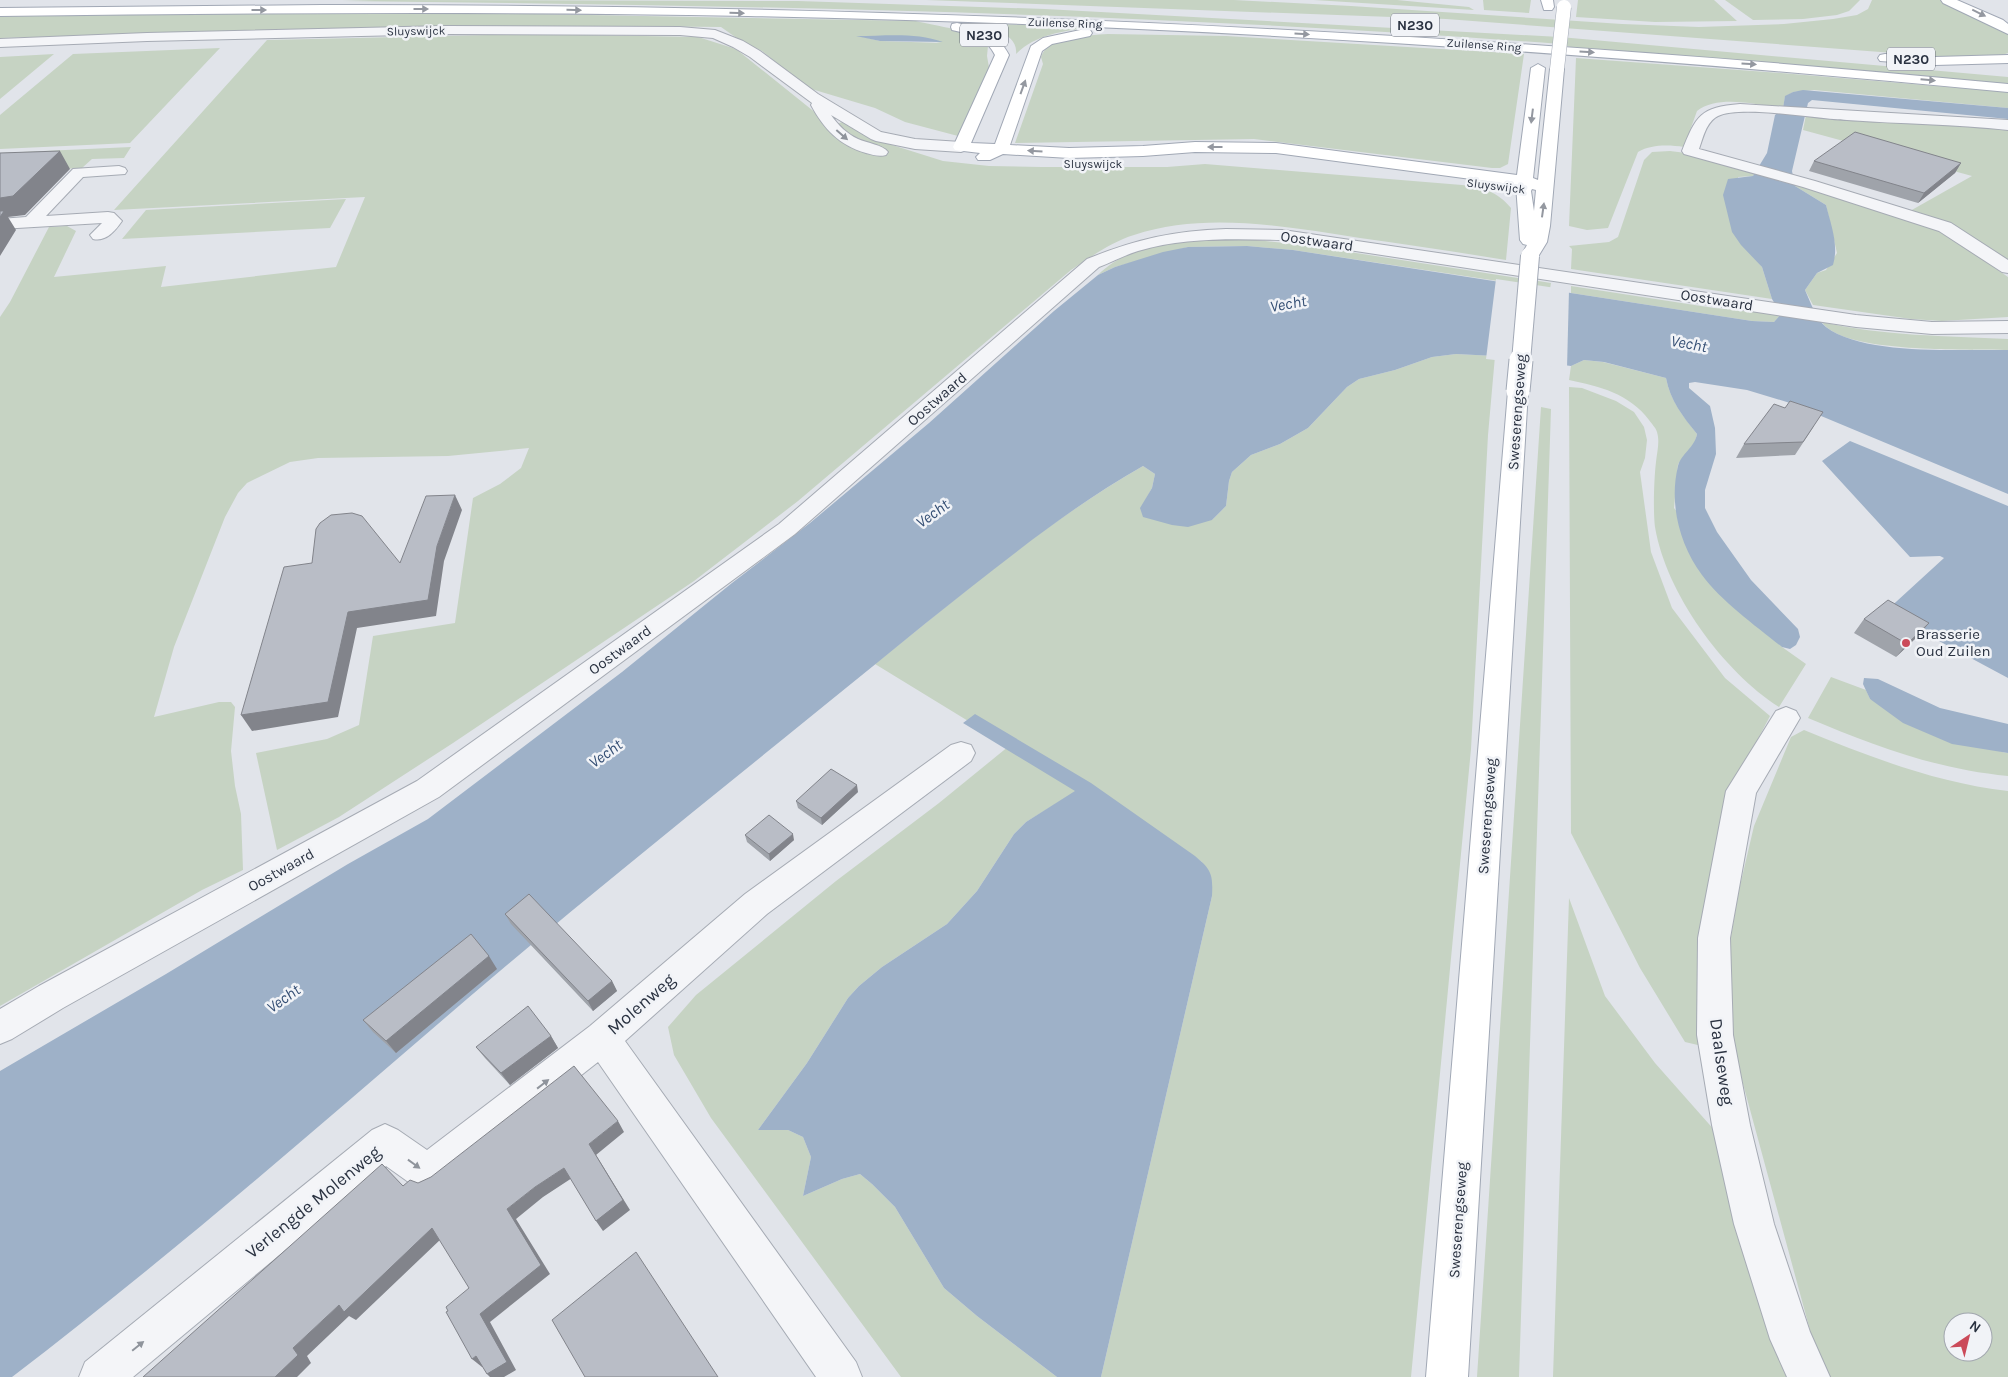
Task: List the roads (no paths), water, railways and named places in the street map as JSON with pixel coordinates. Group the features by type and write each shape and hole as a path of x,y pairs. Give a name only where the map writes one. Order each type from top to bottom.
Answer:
{"main road":[{"path":"0,3 233,0"},
{"path":"1947,0 1981,14 2008,30"},
{"path":"1976,0 1992,6"},
{"name":"Sweserengseweg","path":"1530,256 1538,242 1546,188 1548,150 1564,3"},
{"name":"Zuilense Ring","path":"0,12 526,9 856,15 1254,31 1502,46 1796,68 2008,88"},
{"name":"N230","path":"856,15 968,29 992,40 999,48 1002,55 961,147"},
{"name":"N230","path":"1001,149 1036,48 1048,41 1100,31 1254,31"},
{"name":"Sweserengseweg","path":"1447,1377 1518,391 1530,256 1524,186 1538,68 1545,33 1576,35"},
{"name":"N230","path":"2008,59 1935,61 1871,58 2008,72"},
{"path":"961,147 978,160 1001,149"},
{"name":"Sluyswijck","path":"961,147 1069,153 1143,151 1195,147 1276,148 1524,186"},
{"name":"Sluyswijck","path":"978,160 1093,166 1236,158 1276,159 1546,188"}],"street":[{"name":"Sluyswijck","path":"0,44 147,37 447,30 680,30 715,34 738,44 755,54 813,97 876,136 908,143 961,147"},
{"name":"Sluyswijck","path":"813,97 823,114 841,137 857,146 879,152 978,160"},
{"path":"2008,125 1927,118 1740,109 1714,112 1701,125 1690,151 1809,184 1945,226 2008,268"},
{"path":"32,222 79,172 119,171"},
{"path":"0,224 32,222 113,211 113,221 99,234"},
{"name":"Oostwaard","path":"0,1028 68,988 428,789 787,528 1093,263 1131,247 1170,238 1220,233 1283,236 1830,317 1926,327 1962,329 2008,327"},
{"name":"Daalseweg","path":"1786,718 1742,791 1714,938 1715,1035 1731,1125 1754,1224 1791,1339 1809,1377"},
{"name":"Molenweg","path":"841,1377 602,1038 756,904 961,753"},
{"name":"Verlengde Molenweg","path":"100,1377 385,1143 427,1173 602,1038"}],"water":[{"path":"856,36 911,36 943,42 880,41"},
{"name":"Vecht","path":"1803,90 2008,108 2008,119 1812,100 1808,103 1792,171 1795,186 1826,205 1835,242 1833,265 1817,273 1805,290 1822,324 1843,336 1864,343 1888,347 1939,350 2008,350 2008,494 1790,403 1747,390 1695,382 1689,383 1689,388 1710,406 1715,428 1716,454 1705,490 1705,508 1717,532 1751,580 1798,629 1800,637 1796,645 1790,649 1782,647 1719,594 1702,575 1687,550 1678,523 1675,494 1676,480 1678,466 1694,443 1697,434 1674,401 1666,378 1604,362 1584,360 1571,366 1495,356 1456,354 1432,357 1395,370 1359,379 1347,387 1308,428 1280,444 1251,455 1232,472 1226,506 1212,520 1188,527 1172,525 1143,517 1140,508 1152,488 1155,474 1143,466 1120,479 1054,524 947,606 546,932 355,1096 128,1285 12,1377 0,1377 0,1071 348,864 428,819 622,672 810,523 929,423 1054,311 1098,275 1115,267 1163,252 1188,247 1247,246 1293,250 1752,321 1774,322 1781,314 1772,299 1762,267 1741,245 1732,232 1723,195 1728,179 1753,176 1767,153 1775,115 1783,108 1785,96"},
{"path":"1850,441 2008,506 2008,678 1885,612 1944,558 1940,556 1910,557 1822,461"},
{"path":"1864,678 1878,679 1940,708 2008,724 2008,753 1952,744 1903,723 1870,699 1863,684"},
{"path":"975,714 1091,783 1195,856 1205,865 1212,878 1212,896 1101,1377 1057,1377 977,1316 944,1288 895,1207 860,1174 842,1179 803,1196 811,1157 803,1137 788,1130 758,1130 807,1063 848,998 859,986 882,967 947,924 977,891 1014,834 1026,822 1075,791 963,723"}],"place":[{"name":"Brasserie Oud Zuilen","path":"1906,643"}]}
